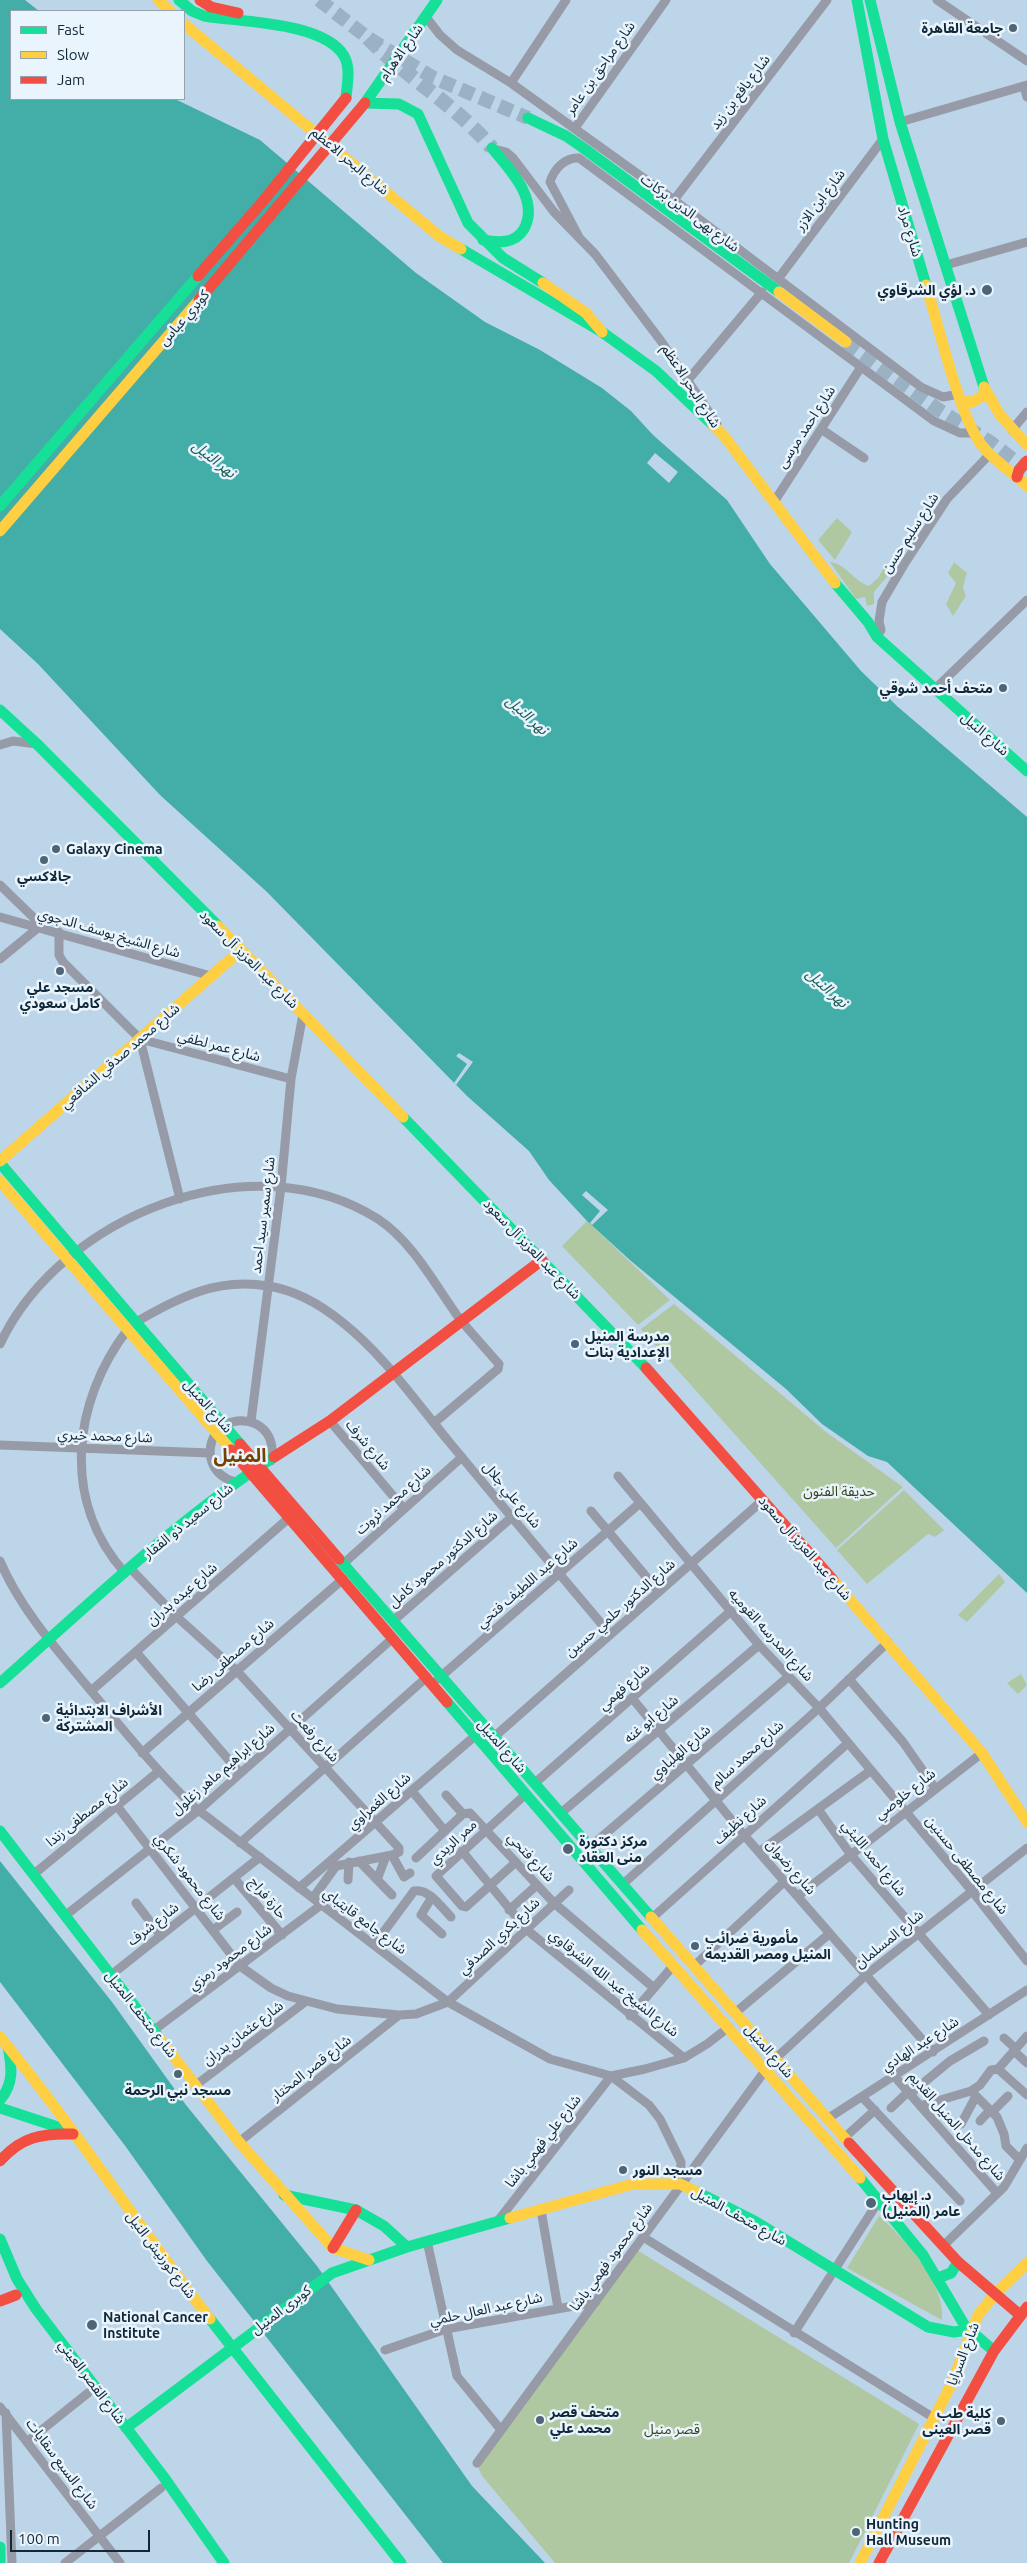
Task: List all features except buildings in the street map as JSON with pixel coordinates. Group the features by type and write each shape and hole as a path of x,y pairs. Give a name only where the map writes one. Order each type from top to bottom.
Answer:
{"main road":[{"path":"158,0 169,10"},
{"path":"179,0 192,11 204,16 286,28"},
{"path":"200,0 211,7 286,28"},
{"name":"شارع الاهرام","path":"365,103 437,0"},
{"name":"شارع مراد","path":"857,0 883,139 960,397 974,433 990,454 1027,486"},
{"name":"شارع مراد","path":"870,0 900,122 986,394 1000,416 1027,446"},
{"name":"شارع البحر الاعظم","path":"185,25 439,236 602,332"},
{"name":"كوبري عباس","path":"0,506 264,200 346,98 347,68 340,49 327,40 286,28"},
{"path":"365,103 399,104 410,108 418,114 468,223 483,240 514,266 591,316 602,332 656,371 724,436"},
{"name":"كوبري عباس","path":"0,531 277,209 365,103"},
{"name":"شارع بهى الدين بركات","path":"528,118 566,136 743,259 846,342"},
{"path":"483,240 498,243 510,242 526,227 529,215 527,200 519,185 492,148"},
{"path":"960,397 972,402 986,394"},
{"name":"شارع البحر الاعظم","path":"724,436 824,570 868,622 877,638"},
{"path":"1017,477 1019,470 1027,461"},
{"name":"شارع النيل","path":"877,638 1027,771"},
{"name":"شارع عبد العزيز آل سعود","path":"0,710 37,744 240,950 636,1356 764,1500 982,1752 1027,1822"},
{"name":"شارع محمد صدقي الشافعي","path":"0,1162 240,950"},
{"name":"شارع المنيل","path":"0,1162 73,1257 132,1326 220,1428 261,1467 393,1621 433,1679 476,1735 673,1966 767,2068 878,2202 908,2234 938,2278 953,2310 968,2332 994,2350"},
{"name":"شارع المنيل","path":"0,1181 73,1257"},
{"name":"شارع سعيد ذو الفقار","path":"0,1683 127,1571 236,1482 330,1421 542,1260"},
{"name":"شارع المنيل","path":"261,1467 290,1518 393,1638 494,1737 844,2138 958,2262 1024,2311"},
{"name":"شارع متحف المنيل","path":"0,1831 240,2142 284,2195 333,2248 370,2260"},
{"name":"شارع كورنيش النيل","path":"0,2037 46,2093 72,2133 231,2348 402,2563"},
{"path":"0,2100 7,2093 11,2081 8,2046"},
{"path":"0,2108 72,2133"},
{"path":"0,2161 17,2144 30,2137 44,2133 72,2133"},
{"name":"شارع متحف المنيل","path":"332,2273 427,2241 633,2184 680,2184 756,2222 928,2326 941,2331 968,2332"},
{"path":"284,2195 356,2210 384,2226 407,2247"},
{"path":"333,2248 356,2210"},
{"name":"شارع القصر العيني","path":"0,2240 26,2295 224,2563"},
{"path":"938,2278 951,2274 958,2262"},
{"name":"شارع السرايا","path":"860,2563 960,2366 968,2332 978,2315 996,2292 1027,2262"},
{"name":"شارع القصر العيني","path":"0,2266 16,2295 88,2393 161,2488 194,2520"},
{"name":"كوبرى المنيل","path":"231,2348 332,2273"},
{"path":"0,2301 16,2295"},
{"name":"شارع السرايا","path":"879,2563 994,2350 1024,2311"},
{"path":"126,2428 231,2348"},
{"path":"0,2547 0,2563"}],"street":[{"path":"511,83 566,0"},
{"name":"شارع مراحق بن عامر","path":"575,128 666,0"},
{"name":"شارع يافع بن زيد","path":"674,200 828,0"},
{"path":"937,0 1027,61"},
{"name":"شارع بهى الدين بركات","path":"426,16 440,35 457,50 511,83 674,200 743,259 778,278 930,392 949,398 960,397"},
{"path":"900,122 1025,86 1027,97"},
{"name":"شارع ابن الازر","path":"778,278 883,139"},
{"name":"شارع البحر الاعظم","path":"492,148 506,152 513,158 554,212 579,237 624,292 688,380 724,436"},
{"path":"579,237 550,182 562,164 576,157 762,292 934,421 960,433 974,433"},
{"path":"946,265 1027,242"},
{"path":"688,380 762,292"},
{"name":"شارع احمد مرسى","path":"774,502 861,367"},
{"path":"1012,430 1027,412"},
{"path":"821,429 864,458"},
{"name":"شارع سليم حسن","path":"877,638 881,630 879,621 882,602 905,563 947,499 990,454"},
{"path":"934,690 1027,600"},
{"path":"0,745 13,741 37,744"},
{"path":"0,885 35,919 39,927 0,960"},
{"name":"شارع الشيخ يوسف الدجوي","path":"0,918 58,932 211,976"},
{"path":"58,932 58,950 63,962 140,1039 180,1199"},
{"name":"شارع سمير سيد احمد","path":"251,1421 281,1187 291,1080 303,1014"},
{"name":"شارع عمر لطفي","path":"140,1039 291,1080"},
{"path":"0,1344 18,1313 32,1294 73,1257 134,1215 180,1199 234,1187 303,1189 331,1197 378,1219 393,1230 404,1242 461,1320 500,1367 434,1423"},
{"name":"شارع علي جلال","path":"132,1326 196,1291 241,1284 268,1286 303,1298 323,1308 342,1322 392,1373 610,1634"},
{"name":"شارع رفعت","path":"132,1326 109,1355 92,1390 86,1413 81,1449 83,1486 97,1535 127,1571 237,1671 376,1822 399,1848 399,1852 389,1855"},
{"path":"236,1482 219,1475 214,1468 210,1452 212,1440 220,1428 233,1421 251,1421 258,1424 270,1437 273,1454 261,1467"},
{"name":"شارع شرف","path":"330,1421 404,1510"},
{"name":"شارع محمد خيري","path":"0,1445 210,1452"},
{"name":"شارع محمد ثروت","path":"343,1564 462,1457"},
{"name":"شارع المدرسه القوميه","path":"618,1476 759,1645 819,1708 905,1811"},
{"name":"شارع الدكتور حلمي حسين","path":"494,1737 764,1500"},
{"name":"شارع عبد اللطيف فتحي","path":"240,1843 325,1768 559,1574 640,1504"},
{"path":"591,1512 659,1592"},
{"name":"شارع الدكتور محمود كامل","path":"393,1621 512,1517"},
{"name":"شارع عبده بدران","path":"91,1691 290,1518"},
{"name":"شارع جامع قايتباي","path":"0,1561 3,1576 49,1641 158,1772 199,1810 240,1843 448,2002 550,2059 611,2076 645,2070 684,2058 707,2044 729,2027"},
{"name":"شارع مصطفى رضا","path":"142,1753 343,1579"},
{"name":"شارع فهمي","path":"535,1783 731,1612"},
{"name":"شارع ابراهيم ماهر زغلول","path":"66,1916 199,1810 393,1638"},
{"name":"شارع محمد سالم","path":"623,1884 819,1708 888,1642"},
{"name":"شارع ابو غنه","path":"561,1814 759,1645"},
{"path":"136,1652 240,1773"},
{"name":"شارع الهلباوي","path":"590,1847 788,1677"},
{"path":"849,1679 903,1742 935,1788"},
{"name":"شارع رضوان","path":"632,1698 744,1835 934,2052"},
{"name":"شارع الغمراوي","path":"300,1888 476,1735"},
{"name":"شارع نظيف","path":"652,1918 848,1743"},
{"name":"شارع خلوصي","path":"798,1896 982,1752"},
{"path":"759,1852 870,1771"},
{"name":"شارع مصطفى زندا","path":"34,1874 158,1772"},
{"path":"412,1791 445,1831"},
{"name":"ممر الريدي","path":"516,1862 465,1907 437,1878 437,1873 526,1794"},
{"path":"416,1858 463,1814 446,1795"},
{"name":"شارع محمود شكري","path":"116,1806 197,1907 240,1966 271,1988 306,2002 347,2010 399,2015 416,2014 448,2002"},
{"name":"شارع احمد الليثي","path":"818,1809 851,1855 989,2015"},
{"name":"شارع مصطفى حسنين","path":"905,1811 1027,1961"},
{"name":"شارع فتحي","path":"463,1814 470,1813 554,1903 654,1988"},
{"name":"شارع المسلمان","path":"775,2059 866,1975 918,1932 1027,1848"},
{"name":"شارع الشيخ عبد الله الشرقاوي","path":"462,1851 527,1930 630,2016 684,2058"},
{"path":"313,1898 336,1866 389,1855"},
{"path":"389,1855 404,1876 410,1873"},
{"path":"377,1880 389,1855"},
{"name":"شارع شرف","path":"111,1975 260,1857"},
{"path":"359,1861 392,1894"},
{"path":"348,1880 349,1862"},
{"name":"حارة فراج","path":"234,1878 282,1935"},
{"path":"694,1966 785,1881"},
{"path":"509,1910 537,1885"},
{"path":"374,1945 411,1893 422,1890 432,1897 451,1917"},
{"name":"شارع بكري الصدفي","path":"448,2002 569,1890"},
{"path":"432,1897 421,1914 442,1934"},
{"path":"136,1903 161,1936"},
{"name":"شارع محمود رمزي","path":"154,2030 322,1905"},
{"path":"213,1930 237,1912"},
{"path":"735,2013 829,1934"},
{"path":"630,2016 673,1966"},
{"name":"شارع عبد الهادي","path":"827,2119 863,2098 1027,1990"},
{"name":"شارع عثمان بدران","path":"196,2085 306,2002"},
{"name":"شارع قصر المختار","path":"240,2142 399,2015"},
{"path":"961,2124 974,2094 991,2070 998,2069 1027,2036"},
{"path":"1004,2038 1027,2063"},
{"path":"891,2108 950,2061 984,2041"},
{"name":"شارع محمود فهمي باشا","path":"477,2462 767,2068"},
{"path":"998,2069 1027,2095"},
{"path":"611,2076 649,2104 660,2118 681,2162 680,2184"},
{"name":"شارع علي فهمي باشا","path":"496,2223 611,2076"},
{"name":"شارع مدخل المنيل القديم","path":"896,2076 997,2193"},
{"path":"920,2106 974,2094"},
{"path":"974,2094 1000,2121 1006,2146 1020,2160"},
{"path":"980,2121 1008,2096"},
{"path":"863,2098 960,2201"},
{"path":"844,2138 874,2110"},
{"path":"943,2246 997,2193 1027,2148"},
{"path":"794,2333 878,2202"},
{"path":"541,2210 558,2308"},
{"path":"643,2237 794,2333 934,2418"},
{"path":"427,2241 457,2376 501,2430"},
{"name":"شارع عبد العال حلمي","path":"384,2350 446,2329 596,2302"},
{"path":"28,2441 88,2393"},
{"path":"3,2410 12,2563"},
{"name":"شارع السبع سقايات","path":"3,2410 120,2563"},
{"path":"66,2563 161,2488"}],"green space":[{"path":"837,518 852,532 835,560 818,540"},
{"path":"830,562 846,569 863,584 869,586 878,578 885,566 890,573 874,592 874,604 867,606 865,597 856,599"},
{"path":"954,562 967,573 963,587 966,596 953,616 946,604 956,583 948,573"},
{"path":"587,1221 670,1300 638,1325 562,1246"},
{"name":"حديقة الفنون","path":"674,1304 826,1432 903,1487 836,1548 641,1329"},
{"path":"904,1490 944,1530 935,1537 928,1534 867,1584 837,1550"},
{"path":"999,1574 1005,1582 967,1622 958,1615"},
{"path":"1021,1674 1027,1685 1018,1694 1007,1683"},
{"path":"879,2216 900,2237 931,2277 942,2306 942,2320 847,2268"},
{"name":"قصر منيل","path":"637,2250 919,2424 849,2563 555,2563 482,2476 477,2465"}],"water":[{"name":"نهر النيل","path":"0,0 25,0 38,10 10,10 10,100 177,100 260,140 416,273 485,322 540,350 602,388 631,411 653,435 727,500 770,564 861,671 898,707 1027,817 1027,1593 887,1462 868,1456 822,1424 786,1389 631,1261 587,1221 549,1180 529,1151 467,1096 267,892 160,795 38,664 0,629"},
{"path":"0,1861 112,2002 186,2105 317,2266 472,2486 545,2563 443,2563 207,2261 126,2147 0,1982"}],"pier":[{"path":"655,453 678,472 669,483 647,463"},
{"path":"459,1053 473,1062 456,1085 454,1083 467,1064 456,1056"},
{"path":"586,1191 608,1210 592,1225 590,1223 600,1211 582,1195"}],"tunnel":[{"path":"319,0 368,38 432,77 528,118"},
{"path":"368,38 463,118 492,148"},
{"path":"846,342 939,410 990,442 1027,470"}],"traffic: fast":[{"path":"179,0 192,11 204,16 259,22 300,30 319,36 334,45 344,56 348,77 346,98"},
{"path":"365,103 437,0"},
{"path":"857,0 883,139 926,285"},
{"path":"870,0 900,122 984,387"},
{"path":"365,103 399,104 418,114 468,223 503,258 543,283"},
{"path":"528,118 566,136 582,147 779,292"},
{"path":"483,240 494,242 511,240 524,229 528,218 528,207 520,185 492,148"},
{"path":"461,249 602,332 656,371 713,425"},
{"path":"0,506 198,276"},
{"path":"835,583 868,622 877,637 1027,771"},
{"path":"0,710 37,744 218,926"},
{"path":"403,1117 646,1368"},
{"path":"0,1163 240,1444"},
{"path":"0,1683 167,1536 237,1482 274,1457"},
{"path":"339,1559 651,1917"},
{"path":"447,1702 642,1930"},
{"path":"0,1831 160,2039"},
{"path":"0,2100 8,2088 11,2075 8,2047"},
{"path":"0,2108 70,2131"},
{"path":"860,2178 923,2255 965,2326 994,2351"},
{"path":"697,2192 756,2222 928,2327 954,2332 967,2330"},
{"path":"284,2195 356,2210 384,2226 407,2247"},
{"path":"126,2428 332,2273 407,2247 510,2218"},
{"path":"0,2239 17,2279 36,2309 163,2476 224,2563"},
{"path":"938,2278 951,2273 958,2262"},
{"path":"210,2319 401,2563"},
{"path":"0,2547 0,2563"}],"traffic: slow":[{"path":"158,0 169,10"},
{"path":"185,25 439,236 461,249"},
{"path":"543,283 586,313 602,332"},
{"path":"926,285 950,371 975,435 984,448 999,463 1027,486"},
{"path":"779,292 846,342"},
{"path":"0,531 199,300"},
{"path":"984,387 1000,415 1027,445"},
{"path":"961,401 972,402 986,394"},
{"path":"713,425 724,436 835,583"},
{"path":"218,926 403,1117"},
{"path":"0,1161 241,950"},
{"path":"0,1181 231,1450"},
{"path":"833,1580 982,1753 1027,1822"},
{"path":"651,1917 849,2143"},
{"path":"642,1930 860,2178"},
{"path":"0,2037 54,2106 210,2319"},
{"path":"160,2039 239,2142 333,2248 369,2260"},
{"path":"510,2218 633,2184 680,2184 697,2192"},
{"path":"860,2563 952,2383 978,2315 996,2293 1027,2263"}],"traffic: jam":[{"path":"200,0 211,7 238,13"},
{"path":"198,276 264,200 346,98"},
{"path":"199,300 365,103"},
{"path":"1017,477 1019,470 1027,461"},
{"path":"274,1457 330,1421 542,1260"},
{"path":"646,1368 833,1580"},
{"path":"240,1444 339,1559"},
{"path":"231,1450 447,1702"},
{"path":"0,2161 16,2147 33,2138 51,2134 73,2134"},
{"path":"849,2143 958,2262 1020,2315"},
{"path":"333,2248 356,2210"},
{"path":"0,2301 16,2295"},
{"path":"879,2563 994,2351 1027,2307"}],"place":[{"name":"جامعة القاهرة","path":"1013,28"},
{"name":"د. لؤي الشرقاوي","path":"987,290"},
{"name":"متحف أحمد شوقي","path":"1003,688"},
{"name":"Galaxy Cinema","path":"56,849"},
{"name":"جالاكسي","path":"44,860"},
{"name":"مسجد علي كامل سعودي","path":"60,971"},
{"name":"مدرسة المنيل الإعدادية بنات","path":"575,1344"},
{"name":"الأشراف الابتدائية المشتركة","path":"46,1718"},
{"name":"مركز دكتورة منى العقاد","path":"568,1849"},
{"name":"مأمورية ضرائب المنيل ومصر القديمة","path":"695,1946"},
{"name":"مسجد نبي الرحمة","path":"178,2074"},
{"name":"مسجد النور","path":"623,2170"},
{"name":"د. إيهاب عامر (المنيل)","path":"871,2203"},
{"name":"National Cancer Institute","path":"92,2325"},
{"name":"متحف قصر محمد علي","path":"540,2420"},
{"name":"كلية طب قصر العينى","path":"1001,2421"},
{"name":"Hunting Hall Museum","path":"856,2532"}],"district":[{"name":"المنيل","path":"240,1456"}]}
